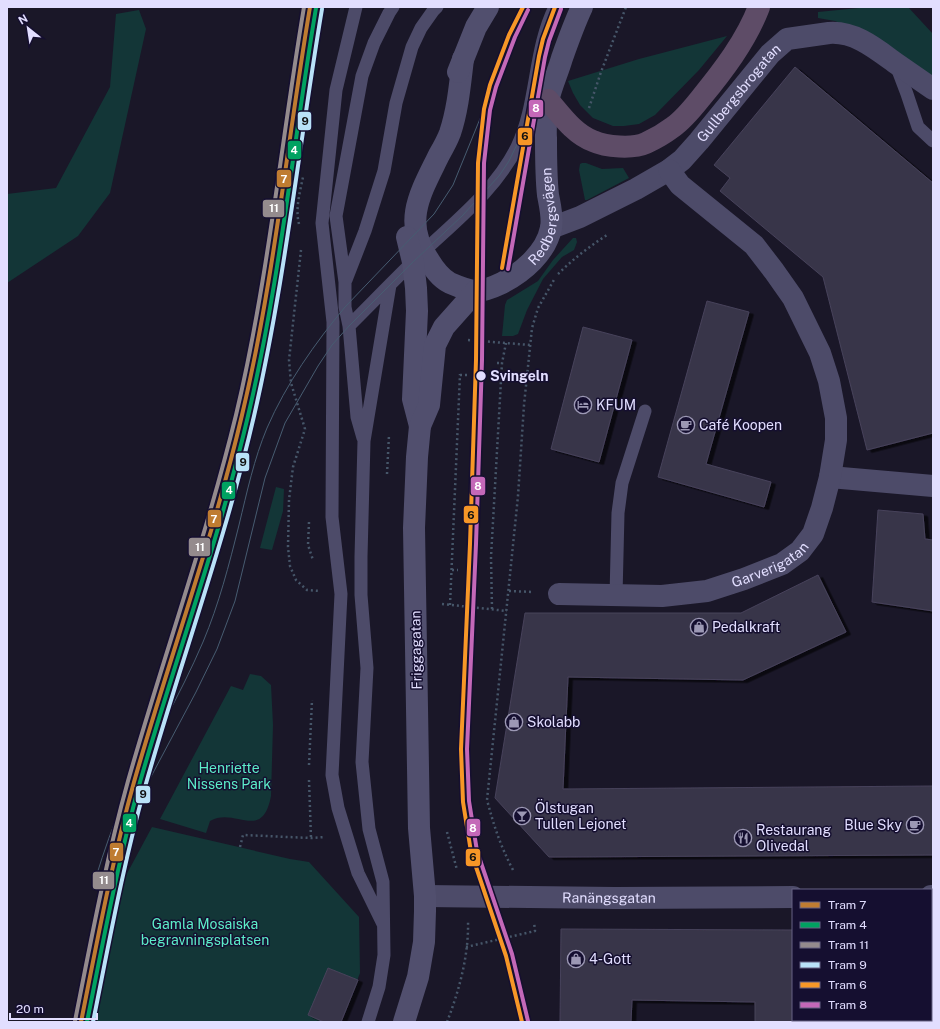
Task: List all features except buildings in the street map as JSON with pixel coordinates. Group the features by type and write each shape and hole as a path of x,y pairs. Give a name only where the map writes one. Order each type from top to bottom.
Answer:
{"highway":[{"path":"548,100 568,123 580,134 592,141 603,144 633,146 646,143 673,127 695,105 718,78 741,42 759,7"}],"main road":[{"path":"420,426 413,399 418,257 404,225 404,207 427,150 437,131 476,28 488,7"},
{"name":"Redbergsvägen","path":"476,291 488,289 499,284 527,267 537,256 551,228 546,136 548,100 574,22 582,7"},
{"path":"418,257 446,281 464,289 476,291"},
{"name":"Friggagatan","path":"404,1022 418,977 424,942 425,896 418,828 414,528 420,426 429,405 435,345 444,327 476,291"}],"street":[{"name":"Gullbergsbrogatan","path":"551,228 587,213 636,189 669,170 682,160 770,54 788,39 836,32 849,36 874,46 933,89"},
{"name":"Garverigatan","path":"559,594 662,596 708,590 744,579 782,564 800,551 813,534 822,508 830,477 836,440 836,418 829,381 820,353 793,298 774,270 754,245 680,185 669,170"},
{"path":"830,477 933,486"},
{"name":"Ranängsgatan","path":"425,896 792,897"}],"lane":[{"path":"356,7 336,90 322,223 333,322 332,517 341,594 332,775 338,808 358,873 383,924"},
{"path":"364,442 357,417 349,326 345,307 345,282 336,216 362,76 374,43 393,7"},
{"path":"333,322 345,282 365,231 384,171 396,103 412,47 422,28 437,7"},
{"path":"349,326 418,257 462,216 499,176 513,154 522,134 526,122 543,39 556,7"},
{"path":"894,62 908,94 918,127 933,141"},
{"path":"368,1022 379,987 384,955 383,882 369,829 362,762 367,668 361,596 364,442 390,285"},
{"path":"616,596 618,513 622,483 645,411"}],"path":[{"path":"466,946 535,931 526,872 514,872 502,848 487,800 518,504 524,405 530,345 532,328 538,308 555,277 588,248 611,232"},
{"path":"302,249 289,360 291,383 304,429 293,467 288,547 290,566 296,580 307,590"},
{"path":"462,339 530,345"},
{"path":"492,609 489,557 502,363 506,343"},
{"path":"497,363 502,363"},
{"path":"450,605 461,368"},
{"path":"460,375 468,375"},
{"path":"309,517 308,545 314,562"},
{"path":"452,570 458,570"},
{"path":"318,584 319,599"},
{"path":"309,771 312,698"},
{"path":"309,778 311,838"},
{"path":"446,828 468,916 468,935 461,975 447,1022"}],"green space":[{"path":"869,7 908,7 933,34 933,80 855,30 835,21 818,18 818,12"},
{"path":"139,10 146,29 110,193 78,236 7,283 7,194 56,188 110,87 116,14"},
{"path":"727,36 699,70 655,115 639,124 613,126 593,118 580,105 568,81 639,59"},
{"path":"582,163 602,169 623,168 629,178 585,200 579,170 580,164"},
{"path":"573,238 576,238 577,242 574,250 562,257 543,279 527,310 518,334 513,336 502,336 505,305 507,300 538,281 553,260"},
{"path":"276,487 284,489 283,511 272,550 260,548"},
{"name":"Henriette Nissens Park","path":"250,674 261,676 271,685 273,725 271,796 267,810 261,818 254,821 229,817 210,821 206,833 160,819 231,686 243,690"},
{"name":"Gamla Mosaiska begravningsplatsen","path":"152,827 290,859 309,862 359,917 360,973 341,1022 94,1022 123,881"}],"tram line":[{"name":"11","path":"75,1021 99,900 120,811 141,735 198,552 236,415 266,263 304,7"},
{"name":"7","path":"81,1022 105,902 126,812 218,507 242,415 272,263 310,7"},
{"name":"6","path":"522,1022 506,956 471,852 463,802 461,749 476,360 478,163 484,109 490,85 509,35 523,7"},
{"name":"6","path":"502,268 539,56 543,39 555,7"},
{"name":"4","path":"87,1022 111,902 132,812 224,508 248,416 278,263 316,8"},
{"name":"9","path":"93,1022 137,816 230,510 254,416 265,366 283,264 322,9"},
{"name":"8","path":"508,269 545,57 549,41 561,9"},
{"name":"8","path":"528,10 515,37 496,87 490,110 484,163 482,360 467,749 469,801 477,851 512,954 528,1021"},
{"path":"109,880 129,824 145,788 217,649 235,601 265,478 285,423 332,345 413,262 462,216 499,176 509,161 522,134 531,99"},
{"path":"96,877 124,800 194,662 209,628 219,599 262,440 283,396 302,364 345,307 434,214 453,185 484,109"}],"place":[{"name":"Svingeln","path":"481,376"},
{"name":"KFUM","path":"583,405"},
{"name":"Café Koopen","path":"686,425"},
{"name":"Pedalkraft","path":"699,627"},
{"name":"Skolabb","path":"514,722"},
{"name":"Ölstugan Tullen Lejonet","path":"522,816"},
{"name":"Blue Sky","path":"915,825"},
{"name":"Restaurang Olivedal","path":"743,838"},
{"name":"4-Gott","path":"576,959"}]}
